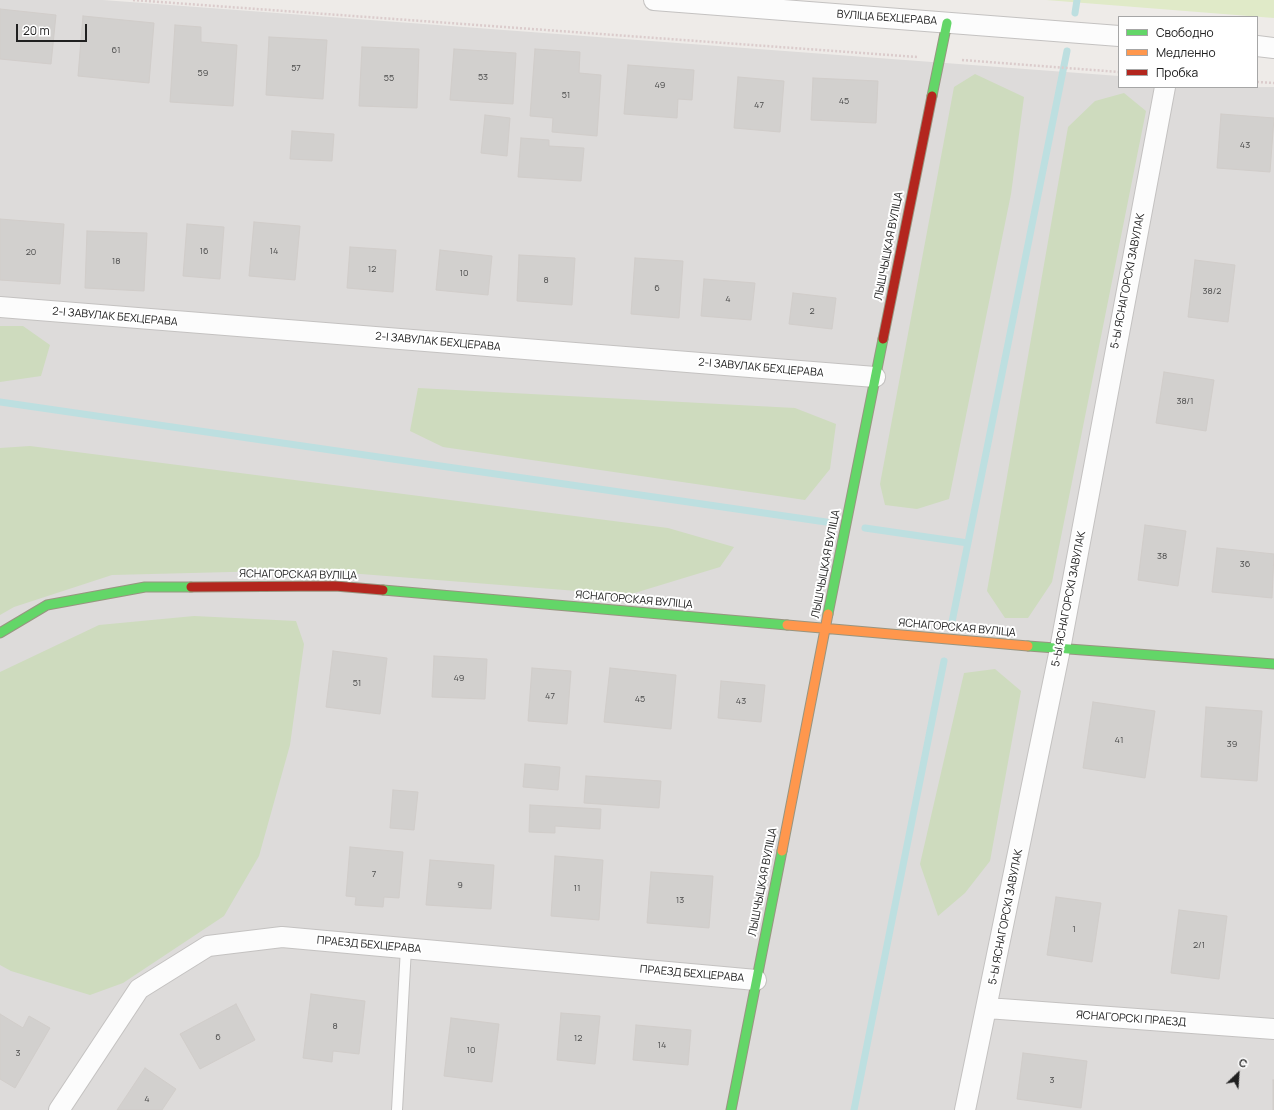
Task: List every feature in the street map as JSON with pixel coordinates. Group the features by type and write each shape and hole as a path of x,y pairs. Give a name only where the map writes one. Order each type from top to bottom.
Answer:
{"street":[{"name":"ВУЛІЦА БЕХЦЕРАВА","path":"654,0 1118,36"},
{"name":"ЛЫШЧЫЦКАЯ ВУЛІЦА","path":"731,1110 825,628 947,23"},
{"path":"1258,46 1274,48"},
{"name":"5-Ы ЯСНАГОРСКІ ЗАВУЛАК","path":"965,1110 1060,650 1165,88"},
{"name":"2-І ЗАВУЛАК БЕХЦЕРАВА","path":"0,307 875,377"},
{"name":"ЯСНАГОРСКАЯ ВУЛІЦА","path":"0,633 47,605 145,587 336,586 825,628 1060,650 1274,664"},
{"name":"ПРАЕЗД БЕХЦЕРАВА","path":"59,1110 139,989 208,946 282,937 756,980"},
{"name":"ЯСНАГОРСКІ ПРАЕЗД","path":"987,1008 1274,1029"}],"lane":[{"path":"397,1110 406,948"}],"path":[{"path":"939,59 1118,72"},
{"path":"1258,82 1274,83"}],"shaded area":[{"path":"0,0 103,0 1118,76 1118,88 1274,87 1274,1110 0,1110"}],"green space":[{"path":"1046,0 1274,0 1274,18"},
{"path":"975,74 1024,97 1011,194 949,499 917,509 885,505 880,484 954,87"},
{"path":"1124,93 1146,111 1052,582 1028,618 1005,618 987,591 1068,127 1095,101"},
{"path":"0,326 23,326 50,345 41,376 0,382"},
{"path":"418,388 795,408 836,424 830,469 805,500 443,447 410,431"},
{"path":"30,446 668,528 734,547 720,567 628,595 310,570 112,575 14,607 0,615 0,448"},
{"path":"194,616 296,621 304,644 290,745 259,856 224,916 123,983 90,995 11,971 0,965 0,672 99,625"},
{"path":"995,669 1021,691 990,861 965,893 938,916 920,864 964,673"}],"building":[{"path":"0,9 56,15 51,64 0,59"},
{"path":"83,16 154,23 149,83 78,76"},
{"path":"175,25 201,27 201,42 237,45 233,106 170,102"},
{"path":"269,37 327,40 323,99 266,95"},
{"path":"362,47 419,49 417,108 359,106"},
{"path":"454,49 516,53 513,104 450,100"},
{"path":"535,49 580,52 579,73 601,75 597,136 552,132 553,118 530,116"},
{"path":"628,65 694,70 692,100 678,99 677,118 624,114"},
{"path":"738,77 784,81 780,132 734,128"},
{"path":"813,78 878,81 876,123 811,120"},
{"path":"1221,114 1274,118 1270,172 1217,168"},
{"path":"485,115 510,118 507,156 481,153"},
{"path":"292,131 334,134 332,161 290,159"},
{"path":"521,138 549,140 549,146 584,148 581,181 518,177"},
{"path":"0,219 64,224 60,284 0,280"},
{"path":"254,222 300,226 295,280 249,276"},
{"path":"187,224 224,227 220,279 183,276"},
{"path":"87,231 147,233 144,291 85,288"},
{"path":"350,247 396,250 393,292 347,288"},
{"path":"440,250 492,256 488,295 436,290"},
{"path":"519,255 575,258 572,305 517,301"},
{"path":"635,258 683,261 679,318 631,314"},
{"path":"1195,260 1235,265 1228,322 1188,317"},
{"path":"704,279 755,283 751,320 701,316"},
{"path":"793,293 836,298 832,329 789,324"},
{"path":"1164,372 1214,380 1206,431 1156,423"},
{"path":"1145,525 1186,531 1178,586 1138,580"},
{"path":"1217,548 1274,554 1272,598 1212,592"},
{"path":"333,651 387,658 380,714 326,707"},
{"path":"434,656 487,659 485,699 432,697"},
{"path":"532,668 571,671 567,724 528,721"},
{"path":"610,668 676,675 671,729 604,722"},
{"path":"721,681 765,685 761,722 718,718"},
{"path":"1093,702 1155,711 1145,778 1083,768"},
{"path":"1206,707 1262,711 1257,781 1201,777"},
{"path":"525,764 560,767 558,790 523,787"},
{"path":"586,776 661,781 659,808 584,803"},
{"path":"393,790 418,792 414,830 390,828"},
{"path":"530,805 601,809 600,829 555,826 555,833 529,832"},
{"path":"350,847 403,852 399,898 384,897 383,907 355,905 356,897 346,896"},
{"path":"555,856 603,860 599,920 551,916"},
{"path":"430,860 494,865 491,909 426,905"},
{"path":"651,872 713,876 709,928 647,923"},
{"path":"1056,897 1101,903 1092,962 1047,955"},
{"path":"1179,910 1227,916 1219,979 1171,973"},
{"path":"311,994 365,1001 359,1054 333,1051 332,1062 303,1058"},
{"path":"236,1004 255,1040 200,1069 180,1034"},
{"path":"561,1013 600,1016 595,1064 557,1060"},
{"path":"0,1014 23,1028 29,1016 50,1028 15,1088 0,1079"},
{"path":"451,1018 499,1024 492,1082 444,1076"},
{"path":"636,1025 691,1030 688,1065 633,1060"},
{"path":"1023,1053 1087,1061 1081,1108 1017,1099"},
{"path":"145,1068 176,1089 162,1110 117,1110"},
{"path":"1274,1080 1274,1110 1273,1110"}],"waterway":[{"path":"1075,13 1077,0"},
{"path":"952,622 1067,51"},
{"path":"0,402 826,522"},
{"path":"865,528 968,543"},
{"path":"854,1110 944,661"}],"traffic: fast":[{"path":"932,96 947,23"},
{"path":"828,614 883,339"},
{"path":"0,633 47,605 145,587 191,587"},
{"path":"383,590 787,625"},
{"path":"1028,646 1274,664"},
{"path":"731,1110 782,851"}],"traffic: slow":[{"path":"782,851 828,614"},
{"path":"787,625 1028,646"}],"traffic: jam":[{"path":"883,339 932,96"},
{"path":"191,587 335,586 383,590"}]}
